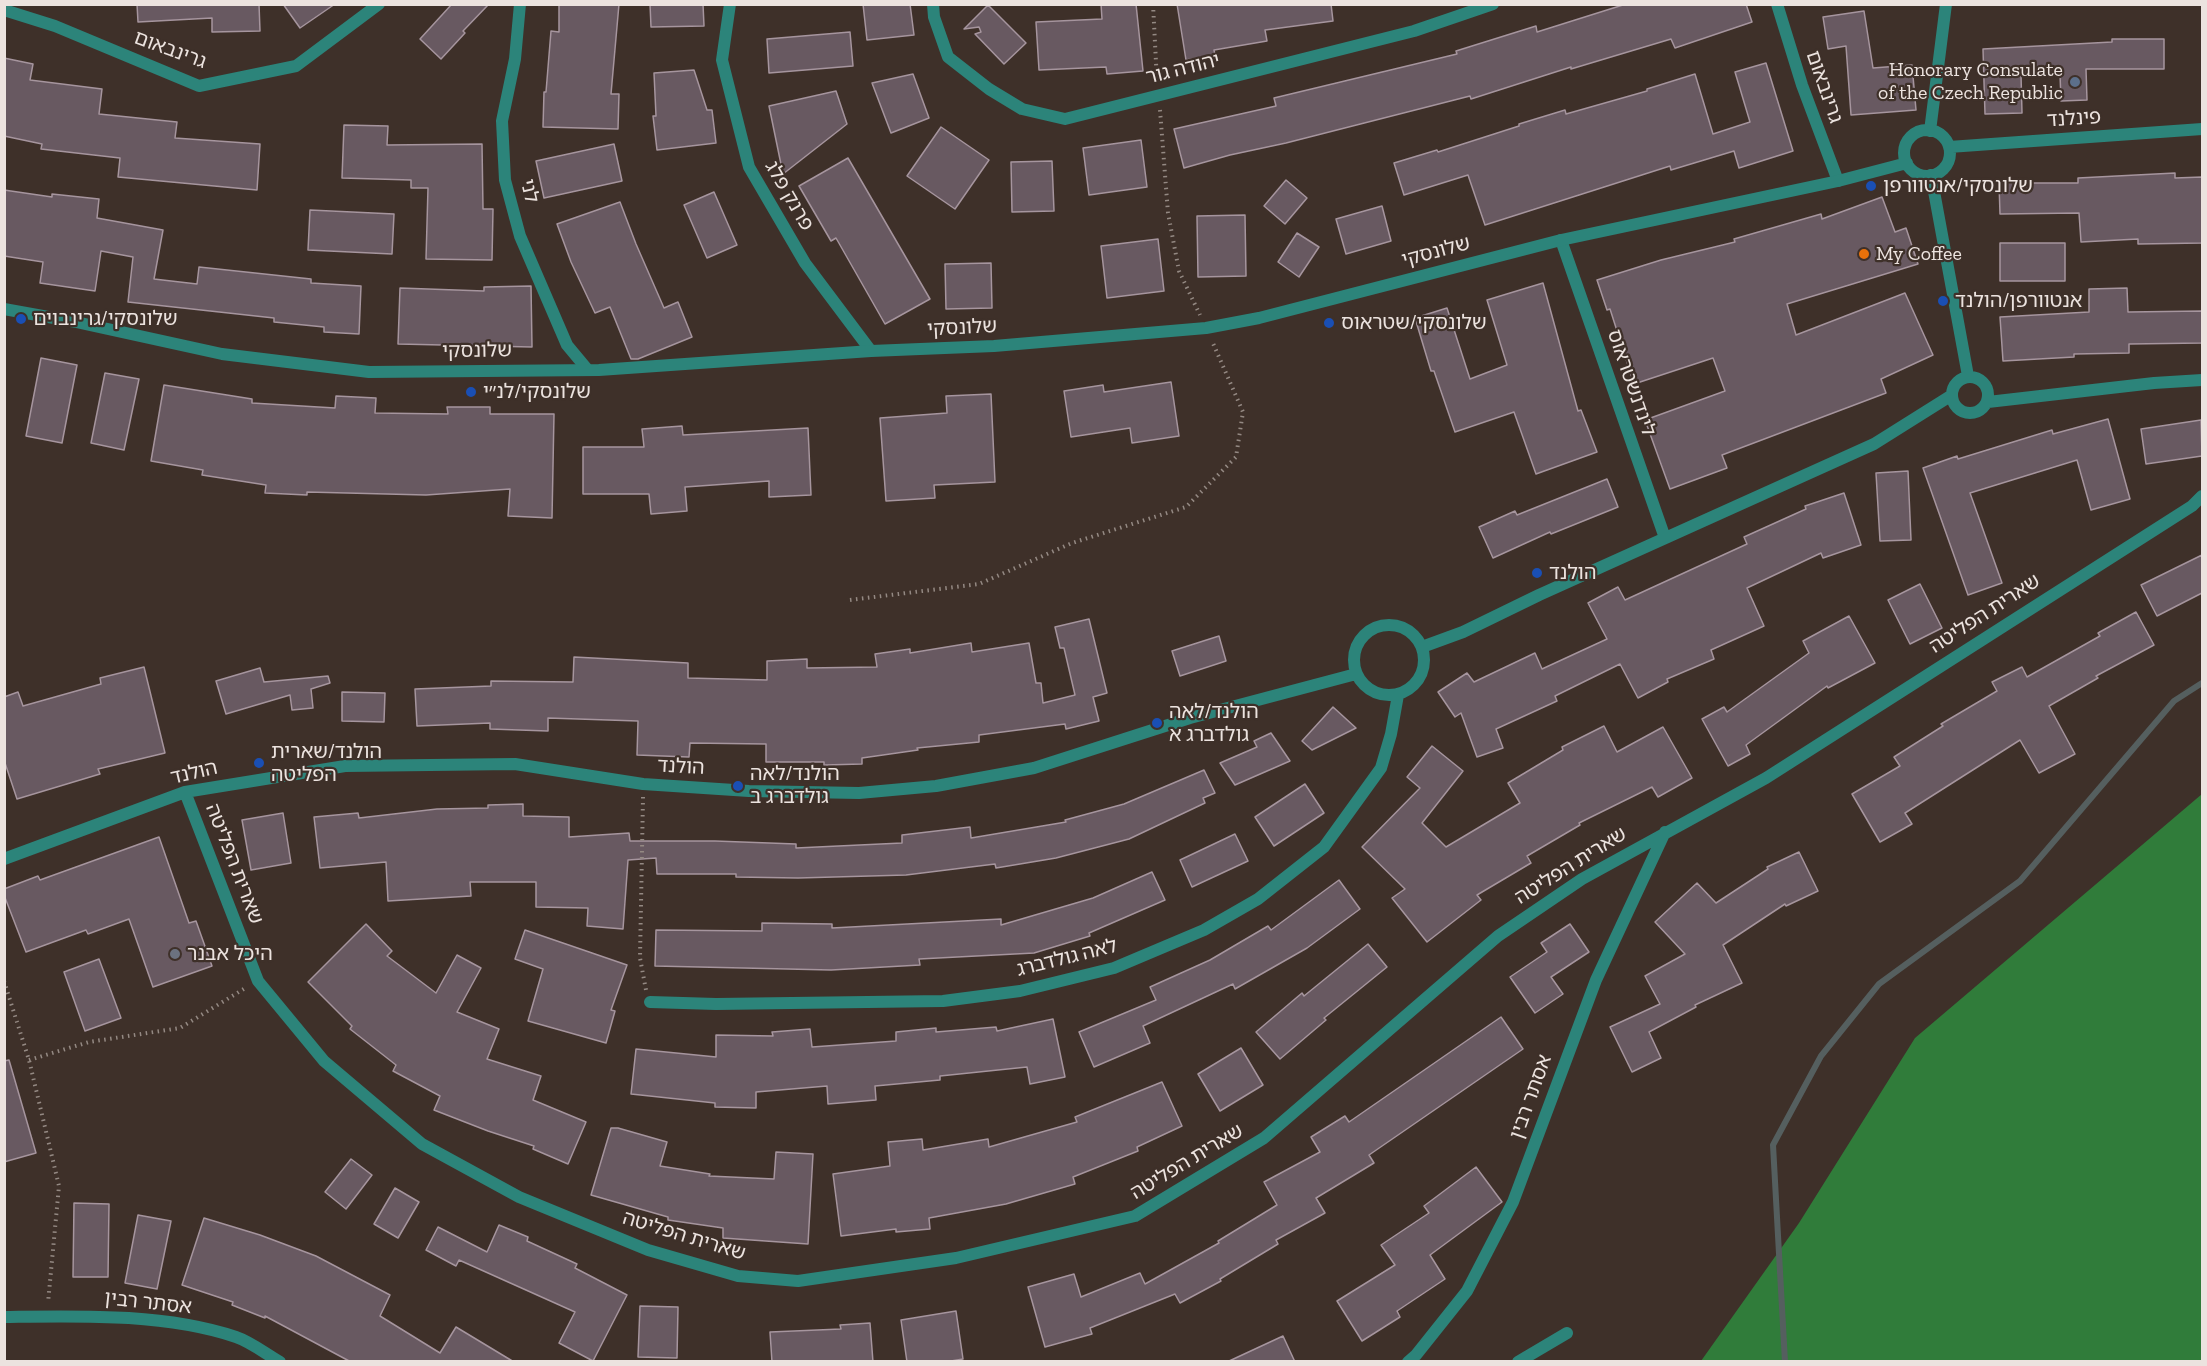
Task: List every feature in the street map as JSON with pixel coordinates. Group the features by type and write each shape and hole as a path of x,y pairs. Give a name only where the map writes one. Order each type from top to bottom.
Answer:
{"street":[{"name":"גרינבאום","path":"4,10 55,26 199,86 296,66 379,4"},
{"name":"לני","path":"520,4 514,59 502,121 505,180 520,236 562,334 567,345 587,369"},
{"name":"פרנק פלג","path":"730,4 722,60 748,167 805,263 871,351"},
{"name":"יהודה גור","path":"933,4 934,17 948,57 989,89 1022,109 1065,118 1414,31 1493,4"},
{"name":"גרינבאום","path":"1777,4 1802,86 1838,181"},
{"path":"1930,131 1946,4"},
{"name":"פינלנד","path":"1949,147 2202,129"},
{"path":"1923,131 1930,131 1942,135 1949,147 1951,154 1949,162 1939,174 1924,176 1911,170 1905,150 1911,137 1923,131"},
{"name":"שלונסקי","path":"4,309 76,322 222,354 369,372 587,369 871,351 994,346 1206,328 1260,318 1561,240 1838,181 1908,163"},
{"path":"1931,175 1968,376"},
{"name":"לינדנשטראוס","path":"1561,240 1665,538"},
{"path":"1988,402 1988,389 1985,383 1975,376 1963,377 1955,384 1952,395 1956,407 1967,413 1979,411 1988,402 2154,383 2202,380"},
{"path":"1422,647 1463,632 1874,444 1952,395"},
{"name":"שארית הפליטה","path":"185,792 258,981 324,1061 422,1144 519,1197 648,1250 738,1276 798,1281 956,1258 1135,1216 1264,1138 1497,936 1582,879 1766,778 2192,506 2202,496"},
{"path":"1389,625 1404,628 1414,635 1422,647 1425,660 1421,675 1414,686 1398,695 1379,694 1368,689 1356,674 1353,660 1356,646 1364,635 1374,628 1389,625"},
{"name":"הולנד","path":"4,859 185,792 345,766 514,764 643,784 748,791 859,792 936,786 1034,768 1190,717 1356,674"},
{"name":"לאה גולדברג","path":"650,1002 716,1004 943,1000 1020,991 1114,968 1204,930 1258,899 1324,847 1381,768 1391,734 1398,695"},
{"name":"אסתר רבין","path":"1408,1362 1467,1291 1513,1202 1596,980 1665,832"},
{"name":"אסתר רבין","path":"4,1317 84,1316 178,1324 238,1338 280,1362"},
{"path":"1518,1362 1567,1333"}],"path":[{"path":"850,600 979,584 1072,543 1186,507 1236,457 1243,412 1179,271 1168,213 1152,4"},
{"path":"643,784 640,958 642,978 650,1002"},
{"path":"4,981 29,1060 58,1186 47,1316"},
{"path":"29,1060 89,1042 180,1028 258,981"}],"green space":[{"path":"2202,794 2202,1361 1701,1361 1799,1223 1915,1038"}],"building":[{"path":"137,4 259,4 260,31 212,32 212,18 138,22"},
{"path":"283,4 335,4 300,28"},
{"path":"452,4 489,4 463,31 465,33 441,59 420,39"},
{"path":"559,4 619,4 611,94 619,94 618,129 543,127 544,92 546,92 551,31 559,32"},
{"path":"650,4 703,4 704,26 651,27"},
{"path":"863,4 910,4 914,35 867,40"},
{"path":"1101,4 1136,4 1143,71 1107,74 1106,67 1039,70 1036,22 1102,19"},
{"path":"1177,4 1331,4 1333,21 1265,30 1267,41 1214,50 1215,55 1186,60"},
{"path":"1626,4 1746,4 1752,22 1675,48 1671,39 1571,69 1571,67 1471,99 1470,96 1184,168 1174,129 1276,106 1274,98 1457,54 1456,51 1536,26 1537,32"},
{"path":"988,5 1026,43 1004,64 975,34 981,32 979,27 964,29"},
{"path":"1864,11 1873,68 1912,65 1916,110 1851,115 1846,46 1828,49 1823,17"},
{"path":"850,32 853,66 769,73 767,39"},
{"path":"2112,39 2164,39 2164,69 2086,69 2087,100 2061,101 2060,74 2021,75 2022,113 1985,114 1983,49 2112,42"},
{"path":"4,58 33,64 30,80 102,89 99,114 177,122 175,138 260,144 257,190 118,177 120,158 41,149 42,144 4,136"},
{"path":"1766,63 1793,151 1739,168 1734,151 1671,170 1670,166 1485,225 1468,175 1404,195 1394,163 1437,150 1438,152 1565,110 1566,114 1647,91 1647,89 1695,74 1713,134 1750,122 1735,72"},
{"path":"694,70 707,110 712,110 716,143 657,150 653,116 656,116 654,73"},
{"path":"913,74 929,118 891,133 872,83"},
{"path":"836,91 847,124 783,174 769,106"},
{"path":"344,125 388,126 387,145 482,144 483,209 493,209 492,260 426,259 428,188 411,188 411,180 342,178"},
{"path":"941,127 989,160 955,209 907,176"},
{"path":"1141,140 1147,187 1089,195 1083,148"},
{"path":"614,144 622,181 544,198 536,161"},
{"path":"848,158 930,299 885,324 836,238 831,241 799,186"},
{"path":"1052,161 1054,211 1012,212 1011,162"},
{"path":"2175,173 2175,178 2202,177 2202,243 2138,244 2138,239 2081,242 2079,213 2000,214 1999,183 2078,183 2078,178"},
{"path":"1286,180 1307,198 1285,224 1264,206"},
{"path":"4,190 52,197 52,194 99,199 97,218 163,230 154,279 197,284 199,267 311,279 311,283 361,286 359,334 324,332 324,327 274,322 274,318 128,302 133,257 101,251 95,291 40,283 43,262 4,256"},
{"path":"714,192 737,245 707,258 684,205"},
{"path":"1882,197 1895,232 1906,228 1918,264 1787,304 1796,335 1905,293 1933,355 1881,379 1886,393 1722,455 1727,468 1670,489 1645,420 1725,391 1713,358 1634,384 1610,309 1607,310 1597,280 1661,260 1735,242 1734,239 1821,214 1822,219"},
{"path":"620,202 664,308 678,302 692,337 638,359 631,359 610,307 595,313 571,262 557,224"},
{"path":"1382,206 1391,241 1346,254 1336,219"},
{"path":"310,210 394,214 392,254 308,250"},
{"path":"1245,215 1246,276 1198,277 1197,216"},
{"path":"1297,233 1319,247 1299,277 1278,262"},
{"path":"1158,239 1164,291 1107,298 1101,246"},
{"path":"2000,243 2065,243 2065,281 2000,281"},
{"path":"991,263 992,308 946,309 945,264"},
{"path":"1543,283 1578,411 1581,410 1597,452 1536,474 1514,412 1455,432 1434,371 1431,371 1415,318 1447,308 1470,379 1507,365 1487,300"},
{"path":"531,286 532,347 398,344 400,288 484,291 484,287"},
{"path":"2127,288 2128,312 2202,311 2202,343 2129,344 2129,353 2074,354 2074,357 2003,361 2000,317 2089,312 2089,289"},
{"path":"41,358 77,365 62,443 26,436"},
{"path":"105,373 139,379 124,450 91,443"},
{"path":"1171,382 1179,436 1132,443 1130,428 1071,437 1064,391 1103,385 1104,392"},
{"path":"164,385 252,399 252,403 335,408 336,396 376,398 375,413 448,414 447,407 490,407 490,414 554,414 552,518 508,516 510,489 426,495 265,493 266,485 202,475 203,470 151,461"},
{"path":"991,394 995,482 934,485 935,498 886,501 880,418 947,413 946,396"},
{"path":"2108,419 2130,499 2091,510 2077,460 1970,493 2002,583 1968,595 1923,468 1957,456 1958,459 2052,430 2053,434"},
{"path":"2201,420 2202,456 2146,464 2141,429"},
{"path":"682,426 683,435 808,428 811,495 769,497 769,481 685,487 687,511 651,514 649,494 583,494 583,447 644,447 642,429"},
{"path":"1908,471 1911,540 1880,541 1876,473"},
{"path":"1607,479 1618,507 1551,534 1550,532 1493,558 1479,527 1515,511 1517,515"},
{"path":"1844,493 1861,545 1823,558 1821,553 1747,588 1764,626 1711,650 1714,659 1667,679 1668,682 1638,698 1620,664 1555,696 1557,701 1496,729 1503,748 1477,757 1461,713 1455,717 1438,692 1467,673 1474,682 1535,653 1542,669 1607,639 1588,603 1618,587 1625,600 1747,544 1744,537 1806,509 1805,506"},
{"path":"2202,555 2202,593 2157,616 2141,585"},
{"path":"1920,584 1942,628 1910,644 1888,600"},
{"path":"2136,612 2154,645 2096,676 2098,678 2049,706 2075,754 2039,773 2020,740 1905,813 1912,824 1880,842 1852,794 1900,766 1894,757 1943,726 1941,724 1997,691 1992,682 2022,667 2027,677 2100,636 2098,633"},
{"path":"1849,616 1875,663 1828,688 1827,686 1746,745 1750,754 1728,766 1702,719 1724,707 1727,712 1809,653 1803,641"},
{"path":"1089,619 1107,693 1093,697 1099,721 1066,729 1065,724 979,735 979,742 917,748 918,750 862,758 862,764 766,762 766,744 690,743 689,757 637,755 638,721 548,718 548,731 490,729 490,723 417,726 415,689 491,686 491,681 573,682 574,657 688,663 688,678 767,680 767,661 807,659 807,668 877,667 875,654 910,649 910,653 971,643 972,652 1029,643 1036,683 1041,683 1043,703 1075,695 1064,648 1060,648 1055,627"},
{"path":"1219,636 1226,661 1180,676 1172,651"},
{"path":"144,667 165,753 98,769 100,774 17,799 4,760 4,697 18,692 23,706 101,684 100,678"},
{"path":"260,668 264,682 328,676 330,683 311,689 313,708 292,710 290,695 226,714 216,681"},
{"path":"342,692 385,693 384,722 342,721"},
{"path":"1333,707 1356,728 1312,750 1302,741"},
{"path":"1604,726 1617,752 1663,727 1692,778 1658,797 1652,787 1579,823 1580,825 1527,856 1531,863 1477,895 1481,900 1427,942 1392,898 1405,889 1362,847 1420,788 1407,777 1432,746 1463,771 1422,823 1446,847 1520,803 1508,783 1563,750 1562,747"},
{"path":"1271,733 1290,761 1235,785 1220,763 1257,747 1254,741"},
{"path":"1204,770 1215,793 1203,798 1205,803 1129,839 1056,858 996,868 995,864 906,875 736,877 736,874 657,874 656,858 628,860 623,929 587,926 588,908 536,907 536,882 470,882 471,896 388,901 386,862 320,868 314,817 358,813 359,818 437,809 488,808 488,805 523,804 523,816 569,817 569,837 629,833 630,841 796,844 796,848 902,843 902,835 970,827 971,838 1066,822 1065,820 1124,804"},
{"path":"1305,784 1324,813 1274,846 1255,817"},
{"path":"283,813 291,863 251,870 242,820"},
{"path":"1235,834 1248,861 1192,887 1180,860"},
{"path":"159,837 189,923 196,921 212,966 153,987 129,919 88,934 86,930 26,952 4,895 4,889 38,876 40,880"},
{"path":"1799,852 1818,891 1786,906 1785,904 1723,945 1742,983 1695,1005 1696,1007 1649,1032 1661,1058 1632,1072 1610,1027 1660,1004 1645,976 1685,954 1655,922 1697,883 1716,903 1768,869 1767,867"},
{"path":"1152,872 1165,900 1089,933 1090,936 1034,953 919,959 920,965 831,970 655,966 656,930 762,931 762,923 832,924 832,928 1001,919 1001,925 1093,898"},
{"path":"1339,880 1360,909 1307,948 1235,989 1233,984 1143,1026 1150,1043 1094,1067 1079,1032 1156,1000 1150,987 1210,960 1268,926 1271,930"},
{"path":"366,924 392,951 387,956 436,993 457,955 481,968 457,1012 499,1029 487,1059 541,1076 533,1100 586,1122 568,1164 533,1149 534,1146 434,1110 440,1096 393,1071 396,1065 350,1029 352,1026 308,982"},
{"path":"1570,924 1589,952 1551,977 1563,994 1535,1013 1510,977 1547,952 1541,943"},
{"path":"525,930 627,965 611,1010 615,1011 606,1043 528,1021 543,969 515,959"},
{"path":"1368,944 1387,967 1324,1018 1326,1020 1280,1059 1256,1032 1302,993 1304,996"},
{"path":"99,959 121,1018 85,1031 64,972"},
{"path":"1501,1017 1523,1049 1369,1155 1374,1163 1316,1198 1325,1213 1276,1240 1278,1244 1220,1279 1221,1281 1180,1303 1175,1294 1090,1328 1092,1334 1045,1347 1028,1287 1074,1274 1081,1297 1140,1273 1145,1284 1219,1243 1218,1241 1277,1205 1264,1182 1320,1152 1311,1137 1345,1116 1349,1122"},
{"path":"1053,1019 1065,1077 1030,1084 1027,1067 940,1076 940,1080 875,1086 876,1100 828,1104 827,1086 756,1092 756,1108 715,1107 715,1103 631,1094 636,1049 716,1057 716,1035 773,1036 772,1032 810,1029 812,1047 896,1041 896,1032 936,1028 936,1032 996,1027 997,1031"},
{"path":"1241,1048 1263,1085 1220,1111 1198,1074"},
{"path":"9,1060 36,1153 4,1162 4,1061"},
{"path":"1162,1082 1182,1126 1137,1147 1138,1151 1073,1177 1075,1184 1006,1204 929,1218 930,1229 896,1232 896,1229 841,1236 833,1174 890,1166 888,1142 922,1139 923,1150 988,1139 989,1147 1077,1122 1075,1117"},
{"path":"611,1128 667,1142 660,1166 710,1174 709,1176 774,1179 776,1152 813,1154 808,1244 723,1238 723,1228 668,1220 668,1217 591,1195"},
{"path":"351,1159 372,1175 346,1209 325,1192"},
{"path":"1476,1167 1502,1202 1430,1255 1445,1279 1397,1311 1400,1317 1362,1341 1337,1301 1395,1265 1381,1245 1429,1213 1424,1206"},
{"path":"395,1188 419,1202 398,1238 374,1224"},
{"path":"74,1203 109,1204 108,1277 73,1277"},
{"path":"138,1215 171,1221 157,1289 125,1283"},
{"path":"204,1218 260,1235 316,1256 390,1295 380,1316 440,1353 456,1327 514,1362 351,1362 265,1316 265,1318 232,1305 233,1302 182,1285"},
{"path":"499,1225 528,1237 527,1241 577,1264 575,1268 627,1295 593,1361 559,1343 575,1312 459,1260 456,1266 426,1250 438,1227 487,1252"},
{"path":"640,1306 678,1307 677,1358 638,1357"},
{"path":"956,1311 963,1359 945,1362 907,1362 901,1320"},
{"path":"870,1323 873,1362 772,1362 770,1332 841,1329 840,1325"},
{"path":"1283,1336 1295,1362 1227,1362"}],"waterway":[{"path":"1785,1362 1773,1145 1821,1056 1879,984 2020,881 2174,701 2202,683"}],"place":[{"name":"Honorary Consulate of the Czech Republic","path":"2075,82"},
{"name":"שלונסקי/אנטוורפן","path":"1871,186"},
{"name":"My Coffee","path":"1864,254"},
{"name":"אנטוורפן/הולנד","path":"1943,301"},
{"name":"שלונסקי/גרינבוים","path":"21,319"},
{"name":"שלונסקי/שטראוס","path":"1329,323"},
{"name":"שלונסקי/לנ״י","path":"471,392"},
{"name":"הולנד","path":"1537,573"},
{"name":"הולנד/לאה גולדברג א","path":"1157,723"},
{"name":"הולנד/שארית הפליטה","path":"259,763"},
{"name":"הולנד/לאה גולדברג ב","path":"738,786"},
{"name":"היכל אבנר","path":"175,954"}]}
